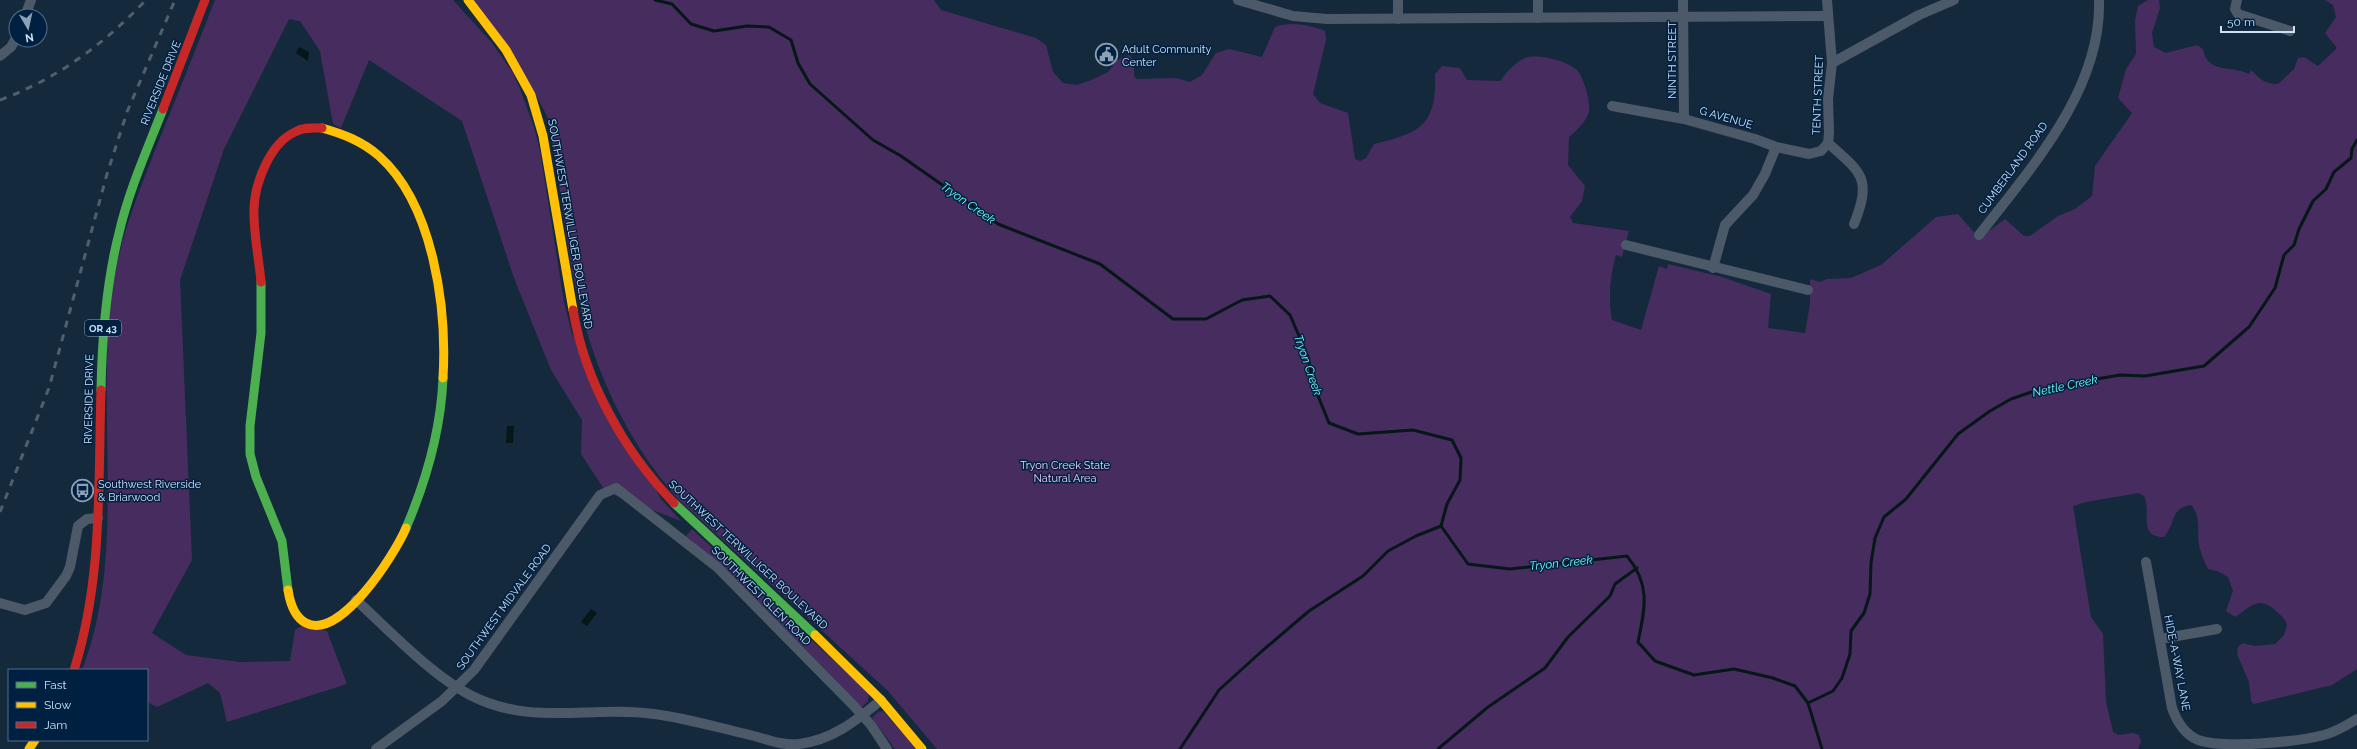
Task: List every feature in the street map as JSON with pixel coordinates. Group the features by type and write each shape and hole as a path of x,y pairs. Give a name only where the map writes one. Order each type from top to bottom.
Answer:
{"main road":[{"name":"RIVERSIDE DRIVE","path":"74,669 89,623 93,598 98,518 102,350 106,289 113,249 129,197 206,0"},
{"name":"SOUTHWEST TERWILLIGER BOULEVARD","path":"468,0 506,50 531,95 543,136 576,328 592,376 618,431 647,473 672,502 840,658 881,700 922,749"},
{"path":"304,128 322,128 342,132 369,147 395,173 420,215 436,277 444,323 446,359 443,390 424,478 396,547 388,561 356,600 338,620 331,624 314,626 299,617 292,603 281,538 256,482 250,454 250,431 262,332 258,244 254,210 255,199 265,168 281,142 288,135 304,128"},
{"path":"28,749 34,741"}],"street":[{"path":"1238,0 1256,2 1304,17 1398,19 1828,16"},
{"path":"1398,0 1398,19"},
{"path":"1538,0 1538,18"},
{"name":"NINTH STREET","path":"1683,0 1684,119"},
{"name":"TENTH STREET","path":"1828,0 1832,63 1828,99 1828,143"},
{"path":"1832,63 1919,15 1954,0"},
{"name":"CUMBERLAND ROAD","path":"1979,235 2051,140 2070,108 2088,65 2097,29 2100,0"},
{"path":"2237,0 2235,9 2238,14 2290,31"},
{"path":"0,56 7,52 10,48"},
{"name":"G AVENUE","path":"1612,106 1684,119 1755,139 1776,147 1814,154 1821,151 1828,143"},
{"path":"1828,143 1856,168 1860,176 1864,200 1854,224"},
{"path":"1714,268 1725,225 1753,196 1765,174 1776,147"},
{"path":"1626,245 1714,268 1808,290"},
{"name":"SOUTHWEST GLEN ROAD","path":"600,495 612,488 619,489 693,546 717,567 862,715 887,749"},
{"name":"SOUTHWEST MIDVALE ROAD","path":"376,749 421,718 458,688 487,654 600,495"},
{"path":"0,603 25,610 46,603 68,572 73,557 75,531 78,526 87,519 98,518"},
{"name":"HIDE-A-WAY LANE","path":"2146,562 2172,708 2179,724 2186,733 2198,740 2221,746 2269,743 2325,734 2357,719"},
{"path":"356,600 458,688 492,704 517,711 550,714 654,714 789,744 806,743 824,738 845,728 881,700"},
{"path":"2160,639 2217,629"}],"green space":[{"path":"215,0 453,0 492,43 513,73 534,127 540,151 564,302 572,334 661,499 681,521 606,492 581,454 582,420 551,370 514,278 462,121 369,60 341,128 333,124 320,51 300,21 289,19 224,149 180,280 192,560 152,633 186,655 240,662 290,661 295,630 303,625 327,631 347,684 227,722 220,693 208,683 157,707 148,702 148,669 82,669 96,624 104,576 107,527 107,378 109,329 117,263 126,229 138,195"},
{"name":"Tryon Creek State Natural Area","path":"473,0 934,0 941,10 1036,38 1046,45 1053,72 1063,83 1077,85 1108,72 1117,60 1129,55 1134,61 1134,75 1136,79 1176,78 1190,82 1202,75 1216,53 1229,49 1262,57 1275,27 1293,24 1313,27 1325,31 1326,40 1313,94 1320,103 1348,113 1355,159 1360,161 1366,158 1374,144 1403,136 1414,131 1422,124 1433,105 1435,74 1442,66 1460,68 1467,80 1500,81 1514,65 1525,58 1537,56 1560,61 1577,70 1584,83 1589,102 1588,115 1584,122 1569,137 1568,165 1585,186 1582,201 1570,217 1573,223 1629,231 1622,257 1616,255 1612,271 1610,296 1612,320 1641,330 1659,266 1667,269 1668,264 1722,277 1771,294 1768,328 1805,333 1810,304 1810,279 1820,282 1827,279 1851,278 1881,265 1936,217 1958,214 1979,238 2005,219 2024,236 2030,236 2058,216 2075,209 2092,196 2095,166 2132,113 2118,98 2126,69 2136,54 2135,20 2138,6 2148,0 2159,0 2160,8 2152,33 2154,47 2166,53 2197,45 2203,49 2205,57 2209,62 2215,66 2242,71 2249,74 2251,70 2263,80 2278,84 2294,69 2298,58 2304,57 2318,66 2337,48 2325,33 2336,17 2333,5 2325,0 2357,0 2357,669 2332,685 2254,704 2251,701 2249,682 2237,654 2238,647 2243,643 2254,646 2275,644 2284,635 2287,625 2283,617 2270,606 2260,603 2251,606 2235,617 2226,611 2233,591 2228,577 2217,571 2208,569 2199,545 2197,518 2194,509 2191,505 2180,509 2176,513 2168,532 2164,537 2156,536 2148,529 2146,503 2144,496 2139,493 2086,502 2073,506 2091,617 2103,634 2106,702 2113,732 2118,735 2133,733 2139,735 2141,742 2138,749 937,749 888,691 678,499 662,479 633,437 621,416 600,370 584,322 572,271 547,116 538,99"},
{"path":"692,529 869,693 868,701 861,708 686,536"},
{"path":"883,711 917,749 895,749 872,718 878,712"}],"shaded area":[{"path":"299,47 309,52 308,61 296,53"},
{"path":"507,426 514,426 513,443 506,443"},
{"path":"591,609 597,613 587,626 581,622"}],"waterway":[{"name":"Tryon Creek","path":"655,0 672,4 691,24 714,31 747,26 769,27 791,40 798,63 810,84 873,140 901,156 998,224 1100,264 1173,319 1206,319 1242,300 1270,296 1290,315 1308,357 1314,386 1329,423 1358,434 1413,430 1452,440 1461,458 1460,480 1447,504 1441,526 1468,564 1510,569 1627,556 1635,567 1643,587 1644,607 1638,642 1655,661 1694,675 1734,669 1773,678 1795,686 1808,703 1822,749"},
{"name":"Nettle Creek","path":"1808,703 1833,691 1842,678 1850,654 1851,631 1864,613 1870,594 1871,563 1875,538 1884,517 1906,499 1958,434 1990,411 2011,399 2037,390 2058,389 2085,381 2120,375 2145,376 2204,366 2249,327 2275,288 2284,255 2294,245 2299,229 2313,201 2326,189 2334,172 2351,158 2352,149 2357,140"},
{"path":"1180,749 1219,690 1262,651 1309,611 1363,576 1388,551 1416,536 1441,526"},
{"path":"1438,749 1488,707 1545,668 1568,637 1610,596 1615,584 1637,568"}],"railway":[{"path":"0,100 41,82 79,59 113,31 146,0"},
{"path":"0,512 49,388 107,174 127,112 175,0"}],"traffic: fast":[{"path":"101,390 102,350 108,291 115,252 123,217 133,186 163,109"},
{"path":"261,282 261,333 250,426 250,454 256,477 282,541 288,590"},
{"path":"406,528 420,492 436,435 442,397 443,378"},
{"path":"674,503 815,635"}],"traffic: slow":[{"path":"468,0 506,50 531,95 543,136 573,310"},
{"path":"322,128 352,139 373,151 398,177 413,202 424,230 433,260 439,290 444,351 443,378"},
{"path":"288,590 293,609 298,617 306,623 320,625 334,619 350,608 365,592 391,556 406,528"},
{"path":"815,635 881,700 922,749"},
{"path":"29,749 34,741"}],"traffic: jam":[{"path":"163,109 205,0"},
{"path":"261,282 254,217 255,198 261,176 271,154 286,137 301,129 322,128"},
{"path":"573,310 587,363 609,414 639,461 674,503"},
{"path":"74,669 90,601 94,566 99,496 101,390"}],"place":[{"name":"Adult Community Center","path":"1107,55"},
{"name":"Southwest Riverside & Briarwood","path":"82,490"}]}
